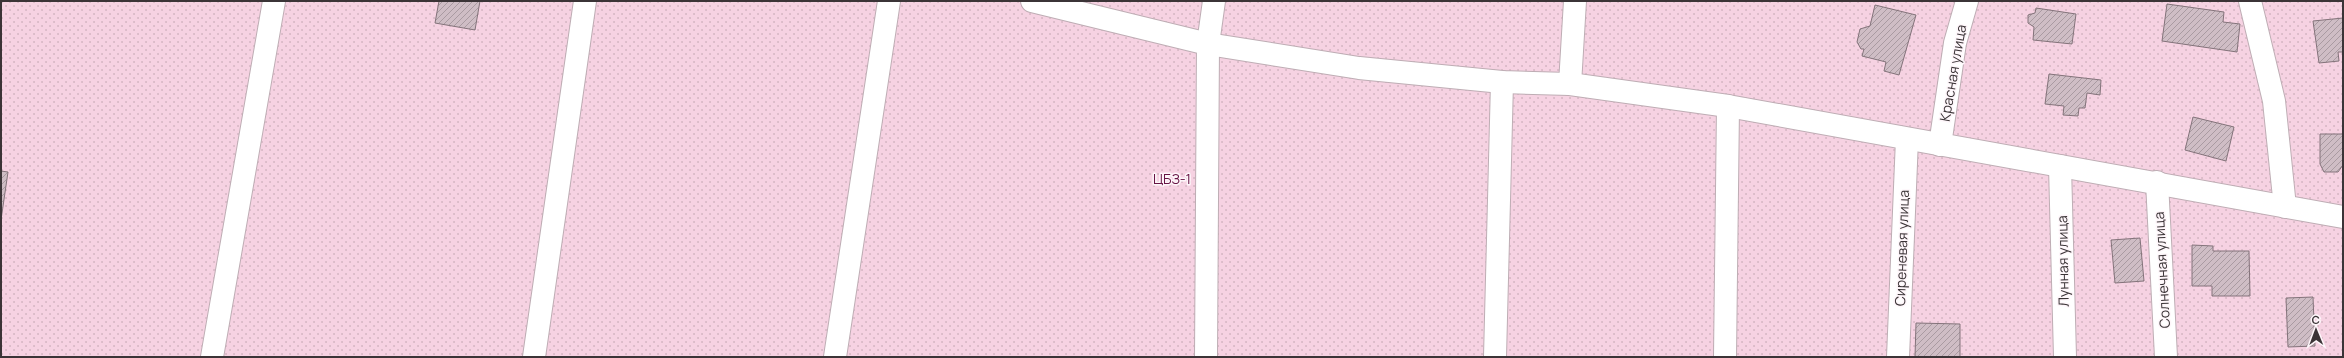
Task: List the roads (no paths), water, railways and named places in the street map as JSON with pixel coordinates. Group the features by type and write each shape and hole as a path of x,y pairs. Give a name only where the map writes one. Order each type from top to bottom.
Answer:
{"street":[{"path":"212,357 274,1"},
{"path":"534,357 585,1"},
{"path":"835,357 889,1"},
{"path":"1032,1 1208,44 1358,68 1502,82 1570,84 1728,106 1940,145 2158,182 2343,217"},
{"path":"1206,357 1208,44 1214,1"},
{"path":"1570,84 1575,1"},
{"name":"Красная улица","path":"1940,145 1955,43 1967,1"},
{"path":"2250,1 2274,101 2285,207"},
{"path":"1496,357 1502,82"},
{"path":"1725,357 1728,106"},
{"name":"Сиреневая улица","path":"1898,357 1907,139"},
{"name":"Лунная улица","path":"2060,166 2065,357"},
{"name":"Солнечная улица","path":"2158,182 2166,357"}],"park label":[{"name":"ЦБЗ-1","path":"1172,179"}]}
